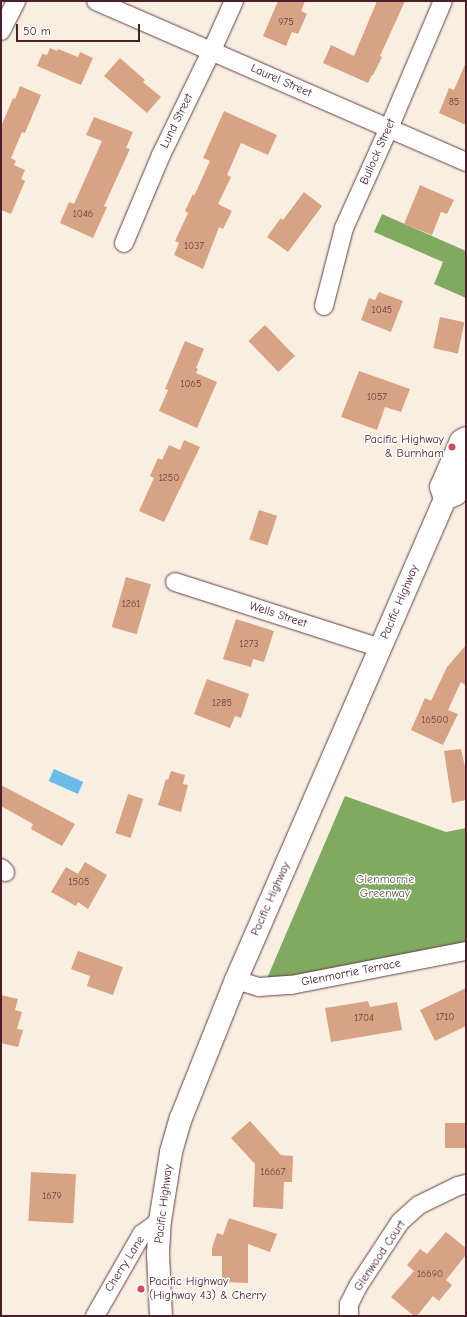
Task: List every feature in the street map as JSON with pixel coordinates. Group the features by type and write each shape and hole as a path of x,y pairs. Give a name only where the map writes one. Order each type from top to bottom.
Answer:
{"main road":[{"name":"Pacific Highway","path":"161,1316 158,1254 160,1221 167,1174 181,1118 236,980 445,499 442,487 461,441 466,438"},
{"name":"Pacific Highway","path":"445,499 456,494 466,471"}],"street":[{"path":"1,31 16,1"},
{"name":"Laurel Street","path":"96,1 212,50 466,162"},
{"name":"Lund Street","path":"124,243 161,155 234,1"},
{"name":"Bullock Street","path":"324,306 344,228 389,128 443,1"},
{"name":"Wells Street","path":"175,582 381,648"},
{"name":"Glenmorrie Terrace","path":"236,980 259,987 291,985 466,951"},
{"name":"Glenwood Court","path":"349,1316 349,1304 358,1286 400,1222 419,1206 458,1186 466,1184"},
{"name":"Cherry Lane","path":"98,1315 142,1234 160,1221"}],"green space":[{"path":"382,214 466,251 466,298 434,284 443,262 374,232"},
{"name":"Glenmorrie Greenway","path":"345,796 446,832 466,828 466,944 265,983"}],"water":[{"path":"54,769 83,782 78,794 49,781"}],"building":[{"path":"278,1 305,1 301,11 307,14 298,34 292,32 286,46 263,36"},
{"path":"377,1 405,1 380,56 382,57 368,83 323,63 331,45 354,56"},
{"path":"50,48 57,51 58,49 78,57 80,52 93,58 81,85 37,66 42,54 47,55"},
{"path":"120,58 145,80 143,82 161,97 147,113 104,76"},
{"path":"466,62 466,125 439,113 449,88 454,90"},
{"path":"20,86 41,95 25,133 22,132 11,158 16,161 14,165 25,170 21,179 25,181 11,214 1,210 1,127 13,98 15,99"},
{"path":"224,111 277,135 268,155 241,143 227,175 231,177 218,204 232,211 223,229 219,227 203,269 174,255 179,243 175,241 188,213 185,211 193,194 194,196 210,161 203,158"},
{"path":"94,117 133,132 126,148 130,149 104,206 107,207 93,238 60,223 69,202 74,204 102,141 86,135"},
{"path":"420,185 454,200 447,214 441,212 432,235 404,224"},
{"path":"304,192 322,206 288,252 267,237 281,218 283,220"},
{"path":"379,292 403,301 391,332 361,320 369,298 375,300"},
{"path":"440,317 464,322 458,353 433,348"},
{"path":"265,325 295,356 278,372 248,341"},
{"path":"185,341 204,349 196,368 198,369 196,373 217,382 197,428 159,411 168,390 165,389"},
{"path":"359,371 410,389 401,412 385,407 377,430 341,417"},
{"path":"184,440 200,447 164,522 139,511 154,478 150,476 158,458 162,460 169,445 180,450"},
{"path":"259,510 277,516 267,545 249,539"},
{"path":"126,577 151,584 137,634 112,627"},
{"path":"236,619 274,631 264,662 253,659 251,667 223,659"},
{"path":"466,645 466,686 461,682 448,710 458,714 443,745 411,730 425,698 431,701 447,667"},
{"path":"207,679 249,694 241,718 235,716 230,728 194,714"},
{"path":"461,749 466,771 466,800 452,803 444,751"},
{"path":"171,771 185,775 183,784 188,785 181,812 158,805 166,779 168,780"},
{"path":"1,785 75,824 62,846 31,829 33,824 1,806"},
{"path":"128,794 143,799 131,838 115,833"},
{"path":"85,862 107,875 88,909 78,902 76,906 51,892 66,867 78,874"},
{"path":"78,951 123,967 113,995 87,986 90,976 71,969"},
{"path":"466,988 466,1026 435,1041 420,1010"},
{"path":"1,995 18,999 15,1010 22,1012 17,1029 23,1030 18,1047 1,1043"},
{"path":"368,1001 370,1007 397,1002 402,1030 331,1042 325,1008"},
{"path":"250,1121 281,1155 293,1156 292,1182 284,1182 283,1209 253,1207 255,1164 231,1138"},
{"path":"445,1123 466,1123 466,1148 445,1148"},
{"path":"31,1172 76,1174 73,1223 28,1221"},
{"path":"229,1218 277,1234 270,1252 248,1244 248,1283 222,1282 222,1256 212,1256 212,1248 217,1233 223,1235"},
{"path":"446,1232 466,1248 466,1255 446,1280 452,1285 439,1301 433,1296 417,1316 414,1316 391,1297 414,1271 407,1265 420,1249 427,1254"}],"place":[{"name":"Pacific Highway & Burnham","path":"452,447"},
{"name":"Pacific Highway (Highway 43) & Cherry","path":"141,1289"}]}
